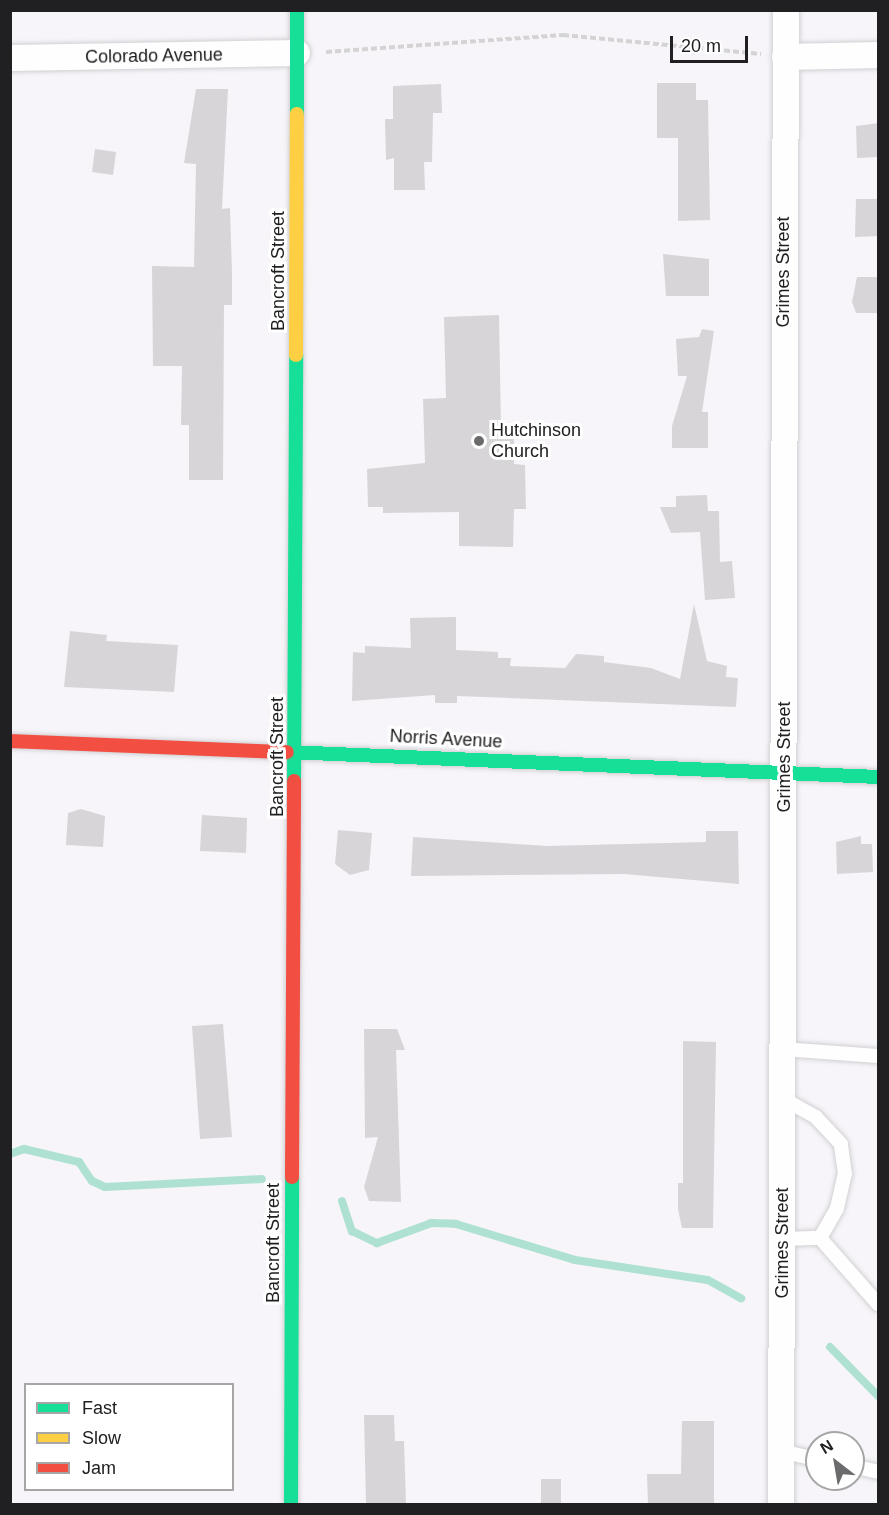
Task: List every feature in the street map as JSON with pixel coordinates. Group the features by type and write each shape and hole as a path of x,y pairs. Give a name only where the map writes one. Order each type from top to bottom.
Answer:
{"street":[{"name":"Bancroft Street","path":"291,1504 297,10"},
{"name":"Grimes Street","path":"781,1504 786,10"},
{"name":"Colorado Avenue","path":"10,58 297,53"},
{"path":"786,57 879,55"},
{"name":"Norris Avenue","path":"10,741 295,749 879,777"}],"lane":[{"path":"783,1049 879,1056"},
{"path":"782,1098 816,1117 841,1144 845,1174 837,1208 820,1238"},
{"path":"782,1239 820,1238 879,1304"},
{"path":"782,1451 805,1456"}],"path":[{"path":"297,53 563,35 786,57"}],"building":[{"path":"657,83 696,83 696,100 708,100 710,220 678,221 678,138 657,138"},
{"path":"441,84 442,113 433,113 432,162 424,162 425,190 394,190 394,158 386,160 385,119 393,119 393,86"},
{"path":"196,89 228,89 222,209 230,208 232,305 224,305 223,480 189,480 189,425 181,425 182,366 153,366 152,266 194,267 196,164 184,163"},
{"path":"879,123 879,157 857,158 856,126"},
{"path":"95,149 116,152 113,175 92,172"},
{"path":"856,199 879,199 879,236 855,237"},
{"path":"663,254 709,259 709,296 666,296"},
{"path":"857,277 879,277 879,313 856,313 852,302"},
{"name":"Hutchinson Church","path":"499,315 501,429 514,429 514,464 525,465 526,509 514,509 513,547 459,546 459,512 383,513 383,507 368,507 367,469 425,463 423,399 446,398 444,317"},
{"path":"702,329 714,331 702,412 708,412 708,448 672,448 672,426 687,376 678,376 676,339 699,337"},
{"path":"707,495 708,511 719,511 720,562 732,561 735,598 705,600 700,532 671,533 660,507 676,507 676,496"},
{"path":"694,604 707,661 727,666 726,677 738,678 736,707 457,696 457,703 435,703 435,695 352,701 353,652 365,653 365,646 411,648 410,618 456,617 456,650 498,652 498,658 511,658 510,666 565,668 576,654 604,656 604,662 651,668 680,679"},
{"path":"70,631 107,635 106,641 178,645 174,692 64,687"},
{"path":"81,809 105,816 103,847 66,845 68,813"},
{"path":"202,815 247,818 246,853 200,851"},
{"path":"338,830 372,833 369,870 350,875 335,864"},
{"path":"706,831 738,831 739,884 624,874 411,876 413,837 547,846 706,842"},
{"path":"861,836 861,844 872,844 873,872 837,874 836,842"},
{"path":"223,1024 232,1137 200,1139 192,1026"},
{"path":"364,1029 397,1029 405,1050 396,1050 401,1202 369,1201 364,1187 378,1137 365,1138"},
{"path":"683,1041 716,1042 713,1228 682,1228 678,1209 678,1183 683,1183"},
{"path":"364,1415 394,1415 395,1441 404,1441 406,1504 366,1504"},
{"path":"682,1421 714,1421 714,1504 648,1504 647,1474 681,1474"},
{"path":"541,1479 561,1479 561,1504 541,1504"}],"waterway":[{"path":"10,1154 24,1149 79,1162 92,1181 105,1187 262,1179"},
{"path":"342,1201 352,1231 377,1243 431,1223 456,1224 575,1260 708,1280 741,1298"},
{"path":"830,1347 878,1396"}],"traffic: fast":[{"path":"297,10 297,114"},
{"path":"294,781 296,355"},
{"path":"287,752 878,777"},
{"path":"291,1504 292,1177"}],"traffic: slow":[{"path":"296,355 297,114"}],"traffic: jam":[{"path":"10,741 287,752"},
{"path":"292,1177 294,781"}],"place":[{"name":"Hutchinson Church","path":"479,441"}]}
